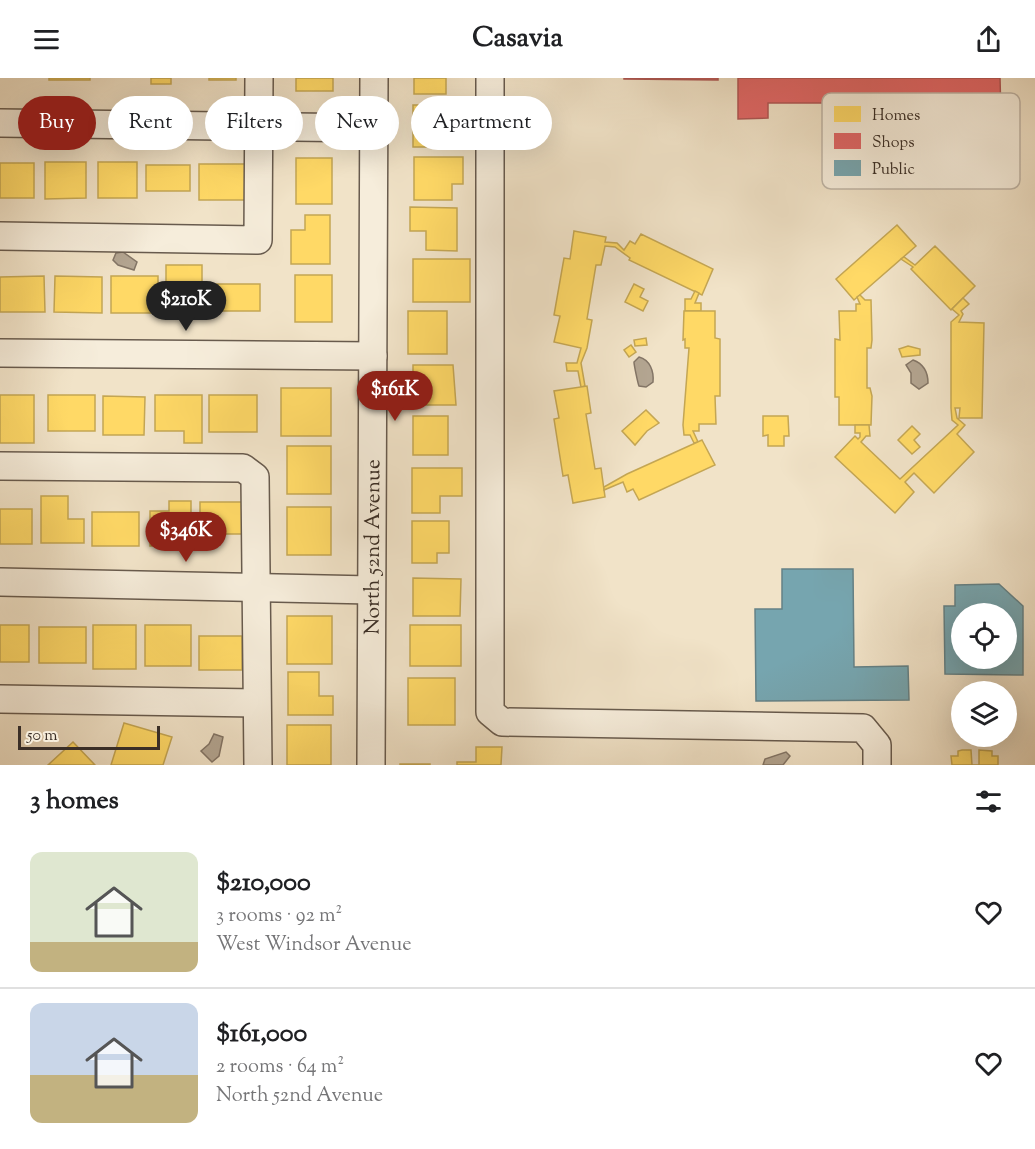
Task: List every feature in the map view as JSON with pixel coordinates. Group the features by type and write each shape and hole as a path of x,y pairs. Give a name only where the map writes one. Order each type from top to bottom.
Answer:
{"street":[{"path":"259,78 259,96"},
{"name":"North 52nd Avenue","path":"374,78 374,96"},
{"path":"490,78 490,712 502,722 863,728 878,745 877,765"},
{"path":"0,123 205,125"},
{"path":"0,236 258,240 259,150"},
{"name":"North 52nd Avenue","path":"371,765 374,150"},
{"path":"0,353 373,356"},
{"path":"0,466 243,468 255,477 258,765"},
{"path":"0,582 372,590"},
{"path":"0,699 256,703"}],"shaded area":[{"path":"123,252 137,262 134,270 118,265 113,260 116,253"},
{"path":"639,357 649,363 653,374 653,382 646,387 639,386 638,382 634,362"},
{"path":"913,360 923,366 927,375 928,383 919,389 911,383 911,373 906,365"},
{"path":"214,734 223,737 219,756 212,762 201,751 209,744"},
{"path":"786,752 790,756 783,765 763,765 765,759"}],"building: Homes":[{"path":"49,78 90,78 90,80 49,80"},
{"path":"151,78 171,78 171,84 151,84"},
{"path":"209,78 236,78 236,80 209,80"},
{"path":"296,78 333,78 333,91 296,91"},
{"path":"414,78 446,78 446,94 414,94"},
{"path":"414,157 463,157 463,184 452,184 452,200 414,200"},
{"path":"296,158 332,158 332,204 296,204"},
{"path":"45,162 86,162 86,198 45,199"},
{"path":"98,162 137,162 137,198 98,198"},
{"path":"0,163 34,163 34,198 0,198"},
{"path":"199,164 248,164 248,200 199,200"},
{"path":"146,165 190,165 190,191 146,191"},
{"path":"410,207 457,208 457,251 426,250 426,231 410,231"},
{"path":"305,215 330,215 330,264 291,264 291,230 305,230"},
{"path":"897,225 916,246 854,300 836,279"},
{"path":"574,231 606,237 605,242 617,243 624,250 630,241 635,244 641,234 713,269 702,295 629,260 630,258 615,247 605,246 601,265 596,265 587,319 592,320 587,348 581,363 585,386 581,387 578,371 567,371 566,363 577,363 581,348 554,342 560,316 554,315 564,258 570,259"},
{"path":"935,246 975,286 951,310 911,269 913,267 901,259 904,257 915,265"},
{"path":"413,259 470,259 470,302 413,302"},
{"path":"166,265 202,265 202,312 166,312"},
{"path":"295,275 332,275 332,322 295,322"},
{"path":"44,276 45,312 0,312 0,277"},
{"path":"55,276 102,277 102,313 54,312"},
{"path":"111,276 158,276 158,313 111,313"},
{"path":"216,284 260,284 260,311 216,311"},
{"path":"634,284 644,289 640,297 648,301 643,311 625,302"},
{"path":"695,291 699,293 695,303 701,303 701,311 685,311 685,299 691,299"},
{"path":"860,295 865,300 871,300 872,340 871,348 867,348 867,388 870,388 872,396 871,425 839,425 839,397 835,397 835,339 840,340 839,311 856,311 856,304 860,304 857,297"},
{"path":"963,298 969,304 961,311 963,314 959,322 984,323 982,418 959,418 960,408 955,408 957,418 965,425 957,434 974,452 934,493 914,473 905,482 914,492 895,513 835,457 855,436 858,439 860,437 860,433 855,433 855,425 869,425 870,436 866,436 861,442 900,479 958,425 952,420 951,408 951,322 959,315 952,309"},
{"path":"408,311 447,311 447,354 408,354"},
{"path":"684,311 715,311 715,338 720,339 720,396 715,396 716,424 699,424 699,431 693,431 698,442 694,443 690,435 684,435 683,425 689,348 685,348 685,339 683,340"},
{"path":"646,338 647,345 635,346 634,340"},
{"path":"631,345 636,352 629,357 624,350"},
{"path":"908,346 920,349 920,355 902,357 899,349"},
{"path":"413,365 453,365 456,405 413,405"},
{"path":"587,386 591,413 586,414 595,469 601,468 605,497 573,503 568,475 563,476 554,419 559,418 554,391"},
{"path":"281,388 331,388 331,436 281,436"},
{"path":"0,395 34,395 34,443 0,443"},
{"path":"48,395 95,395 95,431 48,431"},
{"path":"155,395 202,395 202,443 184,443 184,431 155,431"},
{"path":"209,395 257,395 257,432 209,432"},
{"path":"103,396 145,397 144,435 103,435"},
{"path":"646,410 659,423 647,431 635,445 622,431"},
{"path":"413,416 448,416 448,455 413,455"},
{"path":"763,416 788,416 789,436 784,436 784,446 768,446 768,435 763,436"},
{"path":"912,426 920,434 914,440 920,447 912,454 898,440"},
{"path":"702,440 715,465 639,500 633,489 627,492 623,482 604,490 604,487 627,474"},
{"path":"287,446 331,446 331,494 287,494"},
{"path":"412,468 462,468 462,496 440,496 440,513 412,513"},
{"path":"41,496 68,496 68,519 84,519 84,543 41,543"},
{"path":"169,501 191,501 191,546 150,546 150,511 169,511"},
{"path":"200,502 244,502 244,534 213,534 213,547 200,547"},
{"path":"287,507 331,507 331,555 287,555"},
{"path":"0,509 32,509 32,544 0,544"},
{"path":"92,512 139,512 139,546 92,546"},
{"path":"412,521 449,521 449,553 437,553 437,563 412,563"},
{"path":"413,578 461,579 460,616 413,616"},
{"path":"287,616 332,616 332,664 287,664"},
{"path":"0,625 29,625 29,662 0,662"},
{"path":"93,625 136,625 136,669 93,669"},
{"path":"145,625 191,625 191,666 145,666"},
{"path":"410,625 461,625 461,666 410,666"},
{"path":"39,627 86,627 86,663 39,663"},
{"path":"199,636 242,636 242,670 199,670"},
{"path":"288,672 319,672 319,696 333,696 333,715 288,715"},
{"path":"408,678 455,678 455,725 408,725"},
{"path":"124,723 172,737 163,765 111,765"},
{"path":"287,725 331,725 331,765 287,765"},
{"path":"73,742 95,765 48,765"},
{"path":"476,747 502,747 501,765 457,765 457,762 476,762"},
{"path":"971,750 972,765 952,765 951,756 958,756 958,751"},
{"path":"979,750 992,751 992,756 998,756 998,765 979,765"},
{"path":"430,764 430,765 400,765"}],"building: Shops":[{"path":"718,78 718,80 624,79"},
{"path":"738,78 1000,78 1000,93 822,93 822,103 768,103 768,118 738,119"}],"building: Public":[{"path":"782,569 853,569 854,667 908,666 909,700 756,701 755,609 782,609"},
{"path":"999,584 1023,606 1023,675 945,674 944,606 951,606 951,669 1017,669 1017,603 955,603 955,585"}]}
